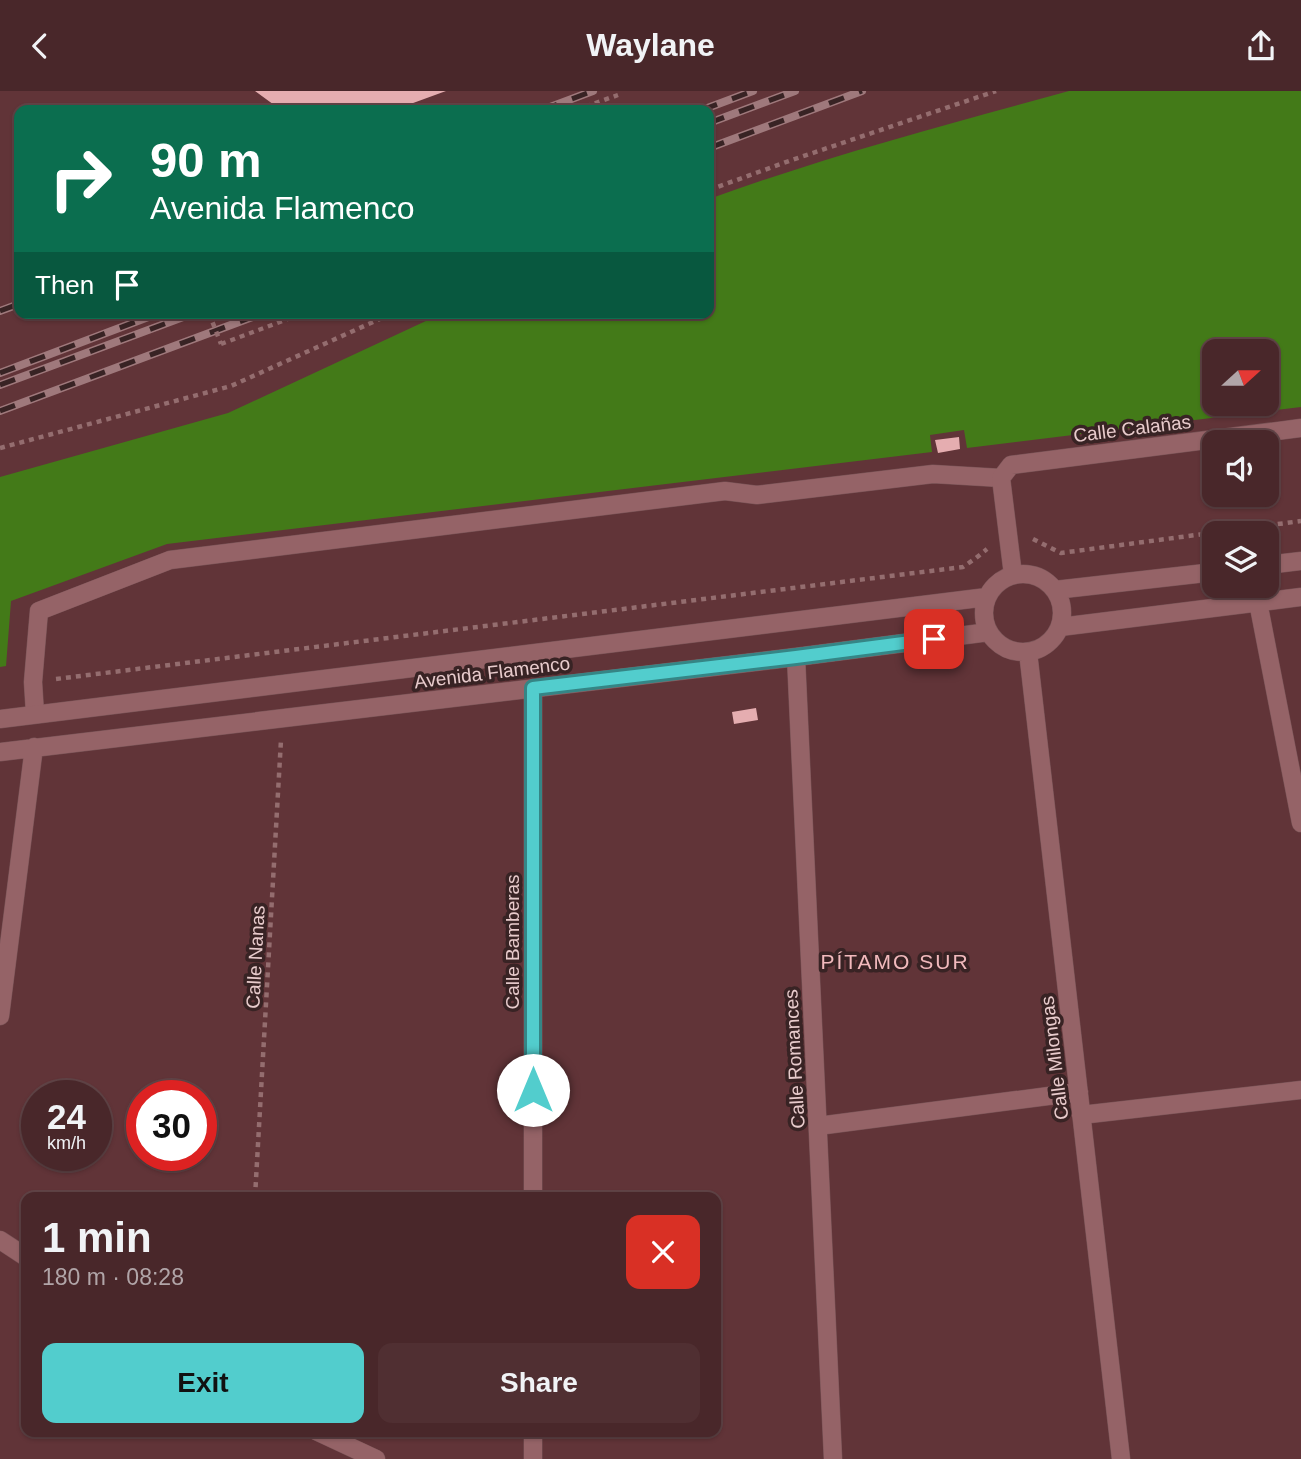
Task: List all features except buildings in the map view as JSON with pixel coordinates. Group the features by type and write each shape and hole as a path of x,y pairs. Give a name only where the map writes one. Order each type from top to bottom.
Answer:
{"street":[{"name":"Calle Calañas","path":"33,682 39,611 170,560 725,491 757,495 933,474 1006,471 1301,428"},
{"path":"1006,471 1013,575"},
{"path":"1279,564 1301,561"},
{"path":"1055,590 1202,573"},
{"path":"1013,575 1037,576 1055,590 1062,615 1055,636 1047,644 1028,652 1017,652 1005,648 989,632 984,608 993,587 1002,580 1013,575"},
{"name":"Avenida Flamenco","path":"0,719 987,597"},
{"path":"1059,627 1301,597"},
{"path":"1258,602 1301,823"},
{"name":"Avenida Flamenco","path":"0,752 989,632"},
{"name":"Calle Milongas","path":"1028,652 1121,1459"},
{"name":"Calle Romances","path":"796,657 833,1459"},
{"path":"33,682 34,714"},
{"name":"Calle Bamberas","path":"533,688 533,1192"},
{"path":"0,1016 34,747"},
{"path":"1081,1115 1301,1090"},
{"path":"818,1126 1079,1092"},
{"path":"0,1240 21,1254"},
{"path":"329,1437 376,1459"},
{"path":"533,1437 533,1459"}],"path":[{"path":"714,188 996,91"},
{"path":"590,105 618,95"},
{"path":"211,319 221,344 288,319"},
{"path":"0,448 231,386 380,319"},
{"path":"33,682 963,567 987,549 1032,539 1061,553 1301,521"},
{"name":"Calle Nanas","path":"255,1192 282,718"}],"green space":[{"path":"1069,91 1301,91 1301,407 1279,410 1279,339 1202,339 1202,417 1220,417 967,448 964,430 930,435 932,452 167,544 11,601 6,666 0,667 0,477 228,413 430,319 714,319 714,197 843,155"}],"railway":[{"path":"555,105 593,91"},
{"path":"714,106 753,91"},
{"path":"714,121 795,91"},
{"path":"714,146 862,91"},
{"path":"0,311 14,306"},
{"path":"0,373 143,319"},
{"path":"0,385 178,319"},
{"path":"0,411 247,319"}],"district":[{"name":"PÍTAMO SUR","path":"895,962"}],"route":[{"path":"533,1090 533,688 934,639"}]}
